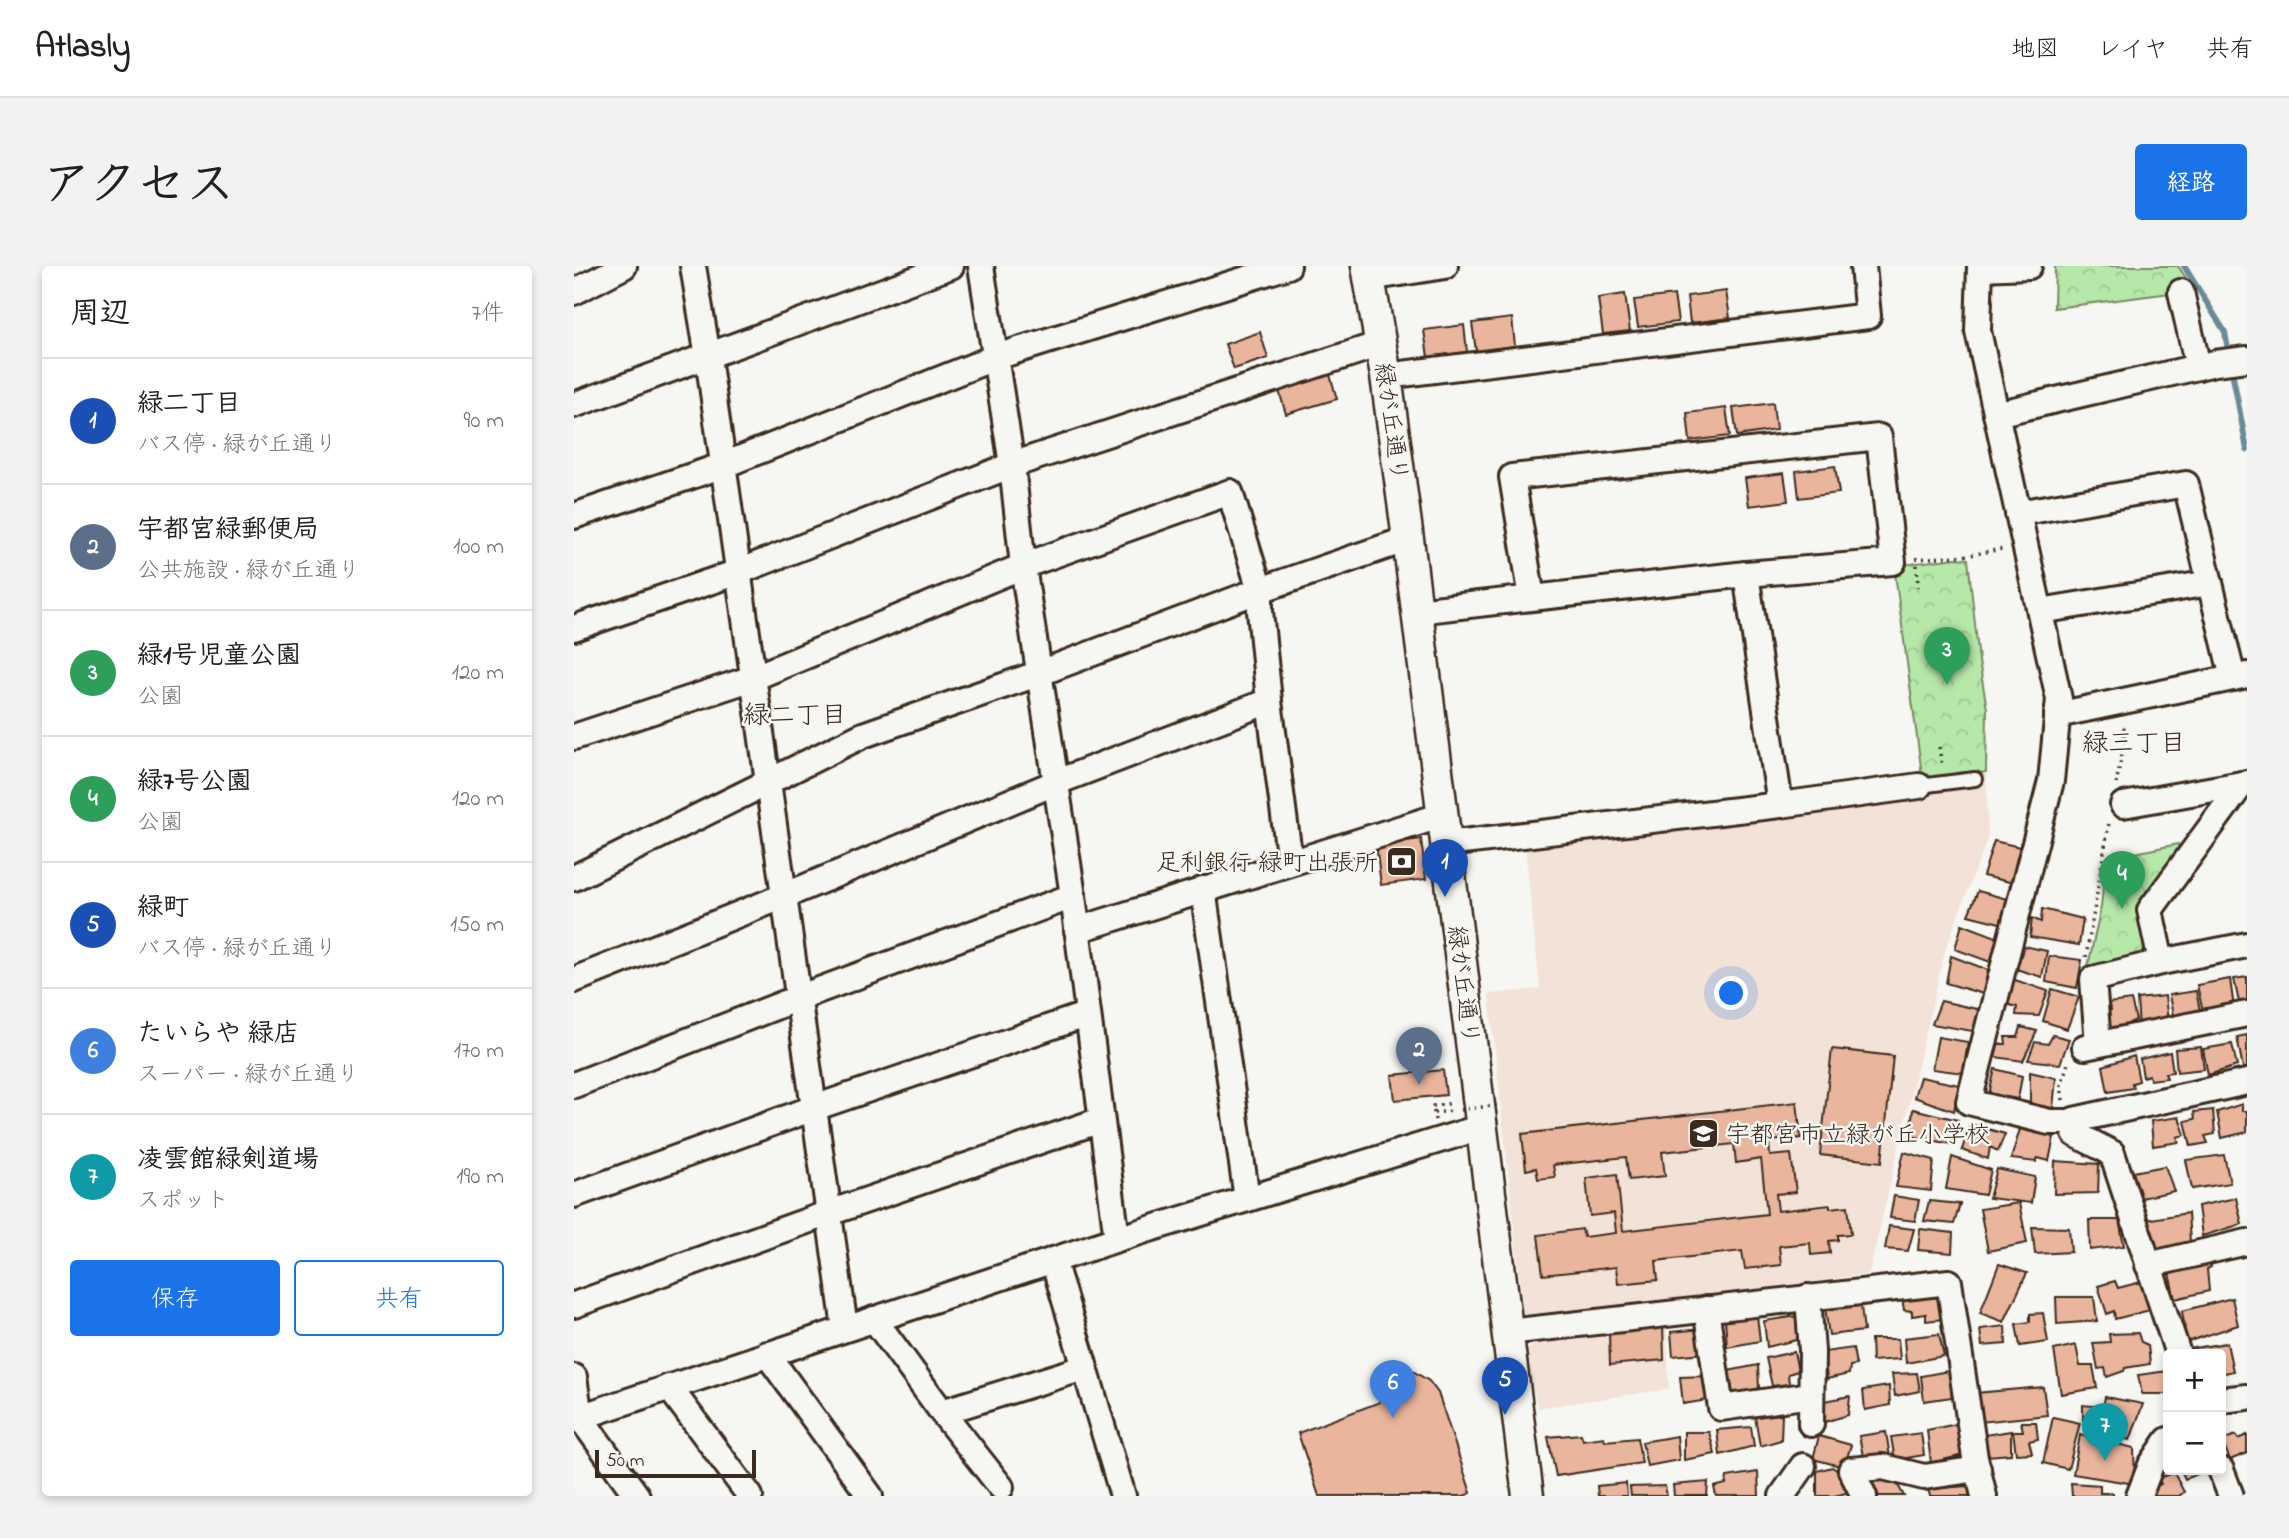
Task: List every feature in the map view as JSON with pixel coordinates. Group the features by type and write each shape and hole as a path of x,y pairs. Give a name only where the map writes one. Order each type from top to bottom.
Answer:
{"street":[{"path":"574,292 624,266"},
{"path":"692,266 708,357 845,1328"},
{"path":"574,405 951,266"},
{"path":"981,266 1073,896 1117,1239"},
{"path":"574,516 723,465 996,357 1287,266"},
{"path":"1368,272 1445,266"},
{"path":"1386,376 1868,316 1863,266"},
{"path":"2029,266 1980,267 1978,331 2059,699 2051,781 1969,1102 2072,1125 2247,1082"},
{"name":"緑が丘通り","path":"1368,272 1386,376 1408,539 1528,1496"},
{"path":"2182,292 2207,365"},
{"path":"574,628 738,572 1012,465 1380,344"},
{"path":"1996,414 2207,365 2247,359"},
{"path":"1416,611 1532,598 1746,574 1893,562 1879,436 1512,477 1532,598"},
{"path":"2018,513 2186,484 2210,583 2240,677 2057,715"},
{"path":"574,737 753,678 1023,566 1230,492 1260,590 1269,701 1290,862"},
{"path":"574,878 863,735 1408,539"},
{"path":"1746,574 1780,805"},
{"path":"2040,611 2210,583"},
{"path":"574,980 1057,782 1269,701"},
{"path":"2116,804 2244,783"},
{"path":"2161,962 2150,910 2244,783"},
{"path":"1446,844 1919,786"},
{"path":"1077,930 1443,815"},
{"path":"1203,889 1247,1199"},
{"path":"574,1085 1073,896"},
{"path":"2247,945 2093,979 2085,1047 2247,1014"},
{"path":"574,1195 814,1108 1088,1014"},
{"path":"577,1418 1117,1239 1247,1199 1480,1114"},
{"path":"574,1305 829,1213 1101,1120"},
{"path":"2072,1125 2112,1153 2176,1349"},
{"path":"2148,1265 2247,1242"},
{"path":"1054,1260 1123,1496"},
{"path":"1508,1332 1949,1283 1984,1496"},
{"path":"1808,1297 1812,1351 1811,1424"},
{"path":"1706,1309 1721,1408 1811,1395"},
{"path":"874,1319 1001,1487"},
{"path":"768,1354 870,1496"},
{"path":"942,1412 1084,1368"},
{"path":"574,1377 577,1418 637,1496"},
{"path":"669,1387 750,1496"},
{"path":"2226,1399 2247,1397"},
{"path":"2139,1496 2151,1465 2163,1447"},
{"path":"1782,1496 1803,1466"},
{"path":"1864,1496 1851,1470 1883,1466 1924,1477 1978,1469"},
{"path":"2223,1475 2231,1496"}],"lane":[{"path":"1919,786 1975,779"}],"path":[{"path":"1918,587 1916,559 1970,555 2024,544"},
{"path":"2085,959 2116,804 2124,745 2123,702"},
{"path":"2072,1125 2061,1085 2085,1047"},
{"path":"1448,1119 1435,1121 1433,1106 1459,1102"},
{"path":"1434,1113 1480,1114"}],"shaded area":[{"name":"宇都宮市立緑が丘小学校","path":"1986,772 1988,837 1945,950 1869,1274 1524,1319 1489,994 1540,989 1525,845"},
{"path":"1666,1319 1669,1389 1538,1408 1524,1354 1545,1334"}],"green space":[{"path":"2055,266 2178,266 2194,290 2054,308"},
{"path":"1956,558 1968,559 1987,709 1986,772 1923,782 1894,566"},
{"path":"2178,844 2180,856 2149,946 2142,958 2087,971 2101,907 2106,859"}],"building":[{"path":"1726,291 1730,318 1690,323 1687,296"},
{"path":"1625,294 1630,331 1603,334 1598,298"},
{"path":"1674,295 1678,322 1638,327 1634,300"},
{"path":"1512,318 1515,346 1476,351 1472,323"},
{"path":"1464,325 1467,352 1428,357 1424,330"},
{"path":"1260,332 1268,358 1234,369 1225,344"},
{"path":"1328,368 1337,399 1286,414 1277,384"},
{"path":"1773,403 1776,430 1737,436 1733,408"},
{"path":"1726,408 1730,436 1690,441 1687,413"},
{"path":"1835,466 1839,493 1799,498 1796,471"},
{"path":"1784,473 1788,501 1749,506 1745,478"},
{"name":"足利銀行 緑町出張所","path":"1421,839 1426,879 1381,885 1376,845"},
{"path":"1994,841 2020,847 2014,883 1983,876"},
{"path":"1978,891 2007,899 2004,924 1968,915"},
{"path":"2042,909 2083,919 2079,945 2030,937 2032,918 2041,922"},
{"path":"1962,924 1999,938 1993,963 1955,949"},
{"path":"2024,946 2047,951 2042,977 2016,969"},
{"path":"1951,956 1991,971 1983,994 1946,983"},
{"path":"2049,956 2082,960 2077,988 2046,982"},
{"path":"2247,977 2247,1006 2240,1007 2234,979"},
{"path":"2012,979 2048,991 2039,1016 2016,1015 2017,1007 2006,1004"},
{"path":"2230,979 2234,1008 2203,1012 2197,985"},
{"path":"2052,989 2079,997 2067,1029 2043,1021"},
{"path":"2196,991 2201,1016 2174,1021 2169,995"},
{"path":"2165,996 2168,1022 2139,1028 2137,999"},
{"path":"2131,1000 2136,1020 2129,1023 2130,1030 2110,1035 2107,1012 2111,1010 2108,1003"},
{"path":"1941,1001 1981,1010 1972,1031 1932,1024"},
{"path":"2021,1027 2037,1031 2023,1061 1995,1057 1998,1044 2006,1044 2005,1037 2018,1037"},
{"path":"2053,1035 2069,1039 2060,1064 2028,1060 2035,1042 2048,1044"},
{"path":"2247,1035 2247,1068 2243,1068 2237,1037"},
{"path":"1938,1037 1968,1042 1963,1073 1932,1069"},
{"path":"2232,1044 2237,1066 2208,1075 2203,1049"},
{"path":"2201,1047 2204,1069 2177,1072 2175,1049"},
{"path":"1832,1049 1893,1056 1882,1162 1820,1155"},
{"path":"2170,1052 2173,1072 2165,1073 2167,1078 2150,1080 2149,1075 2143,1077 2140,1059"},
{"path":"2134,1056 2139,1081 2132,1083 2133,1088 2108,1092 2103,1066"},
{"path":"1995,1069 2022,1076 2018,1099 1989,1094"},
{"path":"1443,1070 1446,1095 1395,1100 1392,1075"},
{"path":"2030,1072 2056,1078 2053,1108 2030,1104"},
{"path":"1920,1077 1959,1085 1954,1111 1914,1097"},
{"path":"1797,1102 1801,1138 1769,1141 1770,1156 1791,1154 1796,1192 1776,1194 1778,1211 1830,1205 1830,1208 1848,1206 1851,1234 1838,1235 1838,1240 1829,1241 1830,1253 1811,1255 1810,1243 1779,1246 1781,1265 1745,1269 1742,1251 1656,1261 1658,1280 1618,1284 1616,1267 1543,1275 1538,1235 1582,1229 1584,1237 1616,1233 1614,1213 1590,1216 1586,1178 1617,1174 1623,1231 1767,1214 1761,1159 1736,1163 1734,1144 1662,1152 1665,1176 1629,1180 1626,1157 1553,1165 1555,1177 1538,1179 1536,1168 1526,1170 1522,1134"},
{"path":"2242,1104 2242,1111 2247,1111 2247,1132 2222,1138 2217,1112"},
{"path":"1913,1109 1958,1120 1952,1144 1910,1136"},
{"path":"2213,1110 2215,1134 2205,1136 2208,1143 2191,1146 2185,1121 2195,1119 2194,1112"},
{"path":"2179,1117 2185,1135 2177,1137 2179,1142 2153,1146 2151,1121"},
{"path":"1970,1124 2005,1134 1998,1151 1990,1147 1988,1159 1962,1150"},
{"path":"2020,1129 2054,1137 2049,1161 2038,1158 2036,1162 2011,1159"},
{"path":"1904,1152 1934,1160 1931,1191 1896,1187"},
{"path":"2224,1155 2230,1183 2192,1189 2186,1160"},
{"path":"1952,1157 1991,1170 1985,1195 1946,1189"},
{"path":"2055,1161 2099,1164 2098,1193 2054,1194"},
{"path":"2165,1166 2174,1191 2141,1198 2133,1172"},
{"path":"1997,1169 2035,1177 2031,1203 1989,1198"},
{"path":"1894,1196 1919,1200 1915,1221 1890,1218"},
{"path":"2236,1198 2242,1224 2202,1236 2198,1206"},
{"path":"1929,1201 1960,1204 1954,1224 1924,1221"},
{"path":"2019,1203 2027,1243 1988,1251 1980,1209"},
{"path":"2188,1213 2190,1242 2153,1250 2145,1220"},
{"path":"2089,1220 2119,1220 2124,1246 2090,1250"},
{"path":"1889,1226 1914,1229 1908,1251 1885,1249"},
{"path":"2032,1227 2069,1228 2071,1252 2035,1254"},
{"path":"1920,1229 1953,1233 1952,1253 1918,1250"},
{"path":"2208,1257 2211,1267 2207,1269 2209,1291 2175,1299 2167,1265"},
{"path":"1999,1264 2027,1273 2004,1322 1980,1313"},
{"path":"2115,1281 2118,1288 2145,1281 2150,1310 2115,1319 2114,1311 2107,1314 2098,1286"},
{"path":"1941,1288 1943,1319 1926,1321 1926,1314 1912,1316 1912,1311 1904,1310 1901,1291"},
{"path":"2056,1297 2094,1297 2097,1321 2057,1324"},
{"path":"1860,1298 1864,1331 1829,1335 1824,1301"},
{"path":"2232,1298 2238,1325 2187,1342 2182,1311"},
{"path":"2043,1313 2048,1342 2020,1346 2016,1324 2030,1322 2030,1314"},
{"path":"1757,1316 1760,1341 1727,1347 1725,1318"},
{"path":"1798,1316 1801,1339 1767,1347 1764,1321"},
{"path":"1663,1323 1664,1360 1610,1365 1609,1333"},
{"path":"2005,1326 2006,1344 1982,1346 1980,1329"},
{"path":"1702,1329 1704,1353 1673,1356 1671,1332"},
{"path":"2138,1333 2141,1342 2148,1345 2150,1364 2125,1368 2124,1371 2107,1377 2105,1368 2098,1369 2093,1343 2110,1342 2109,1334"},
{"path":"1939,1334 1944,1356 1906,1363 1904,1338"},
{"path":"1871,1339 1898,1339 1900,1359 1872,1361"},
{"path":"2227,1343 2233,1371 2226,1373 2226,1349 2188,1349"},
{"path":"2076,1345 2080,1366 2093,1366 2097,1388 2061,1394 2054,1350"},
{"path":"1853,1348 1856,1365 1850,1366 1849,1374 1827,1379 1824,1352"},
{"path":"1794,1352 1798,1371 1788,1374 1789,1384 1772,1386 1766,1358"},
{"path":"1758,1365 1759,1390 1731,1394 1728,1371"},
{"path":"1411,1370 1429,1381 1438,1393 1471,1493 1464,1496 1319,1496 1298,1433 1380,1402 1371,1379"},
{"path":"1954,1370 1956,1390 1951,1390 1952,1397 1924,1401 1921,1376"},
{"path":"2163,1372 2163,1394 2142,1394 2138,1375"},
{"path":"1917,1373 1920,1391 1895,1396 1892,1374"},
{"path":"1708,1376 1708,1400 1683,1404 1680,1377"},
{"path":"1889,1386 1890,1405 1865,1410 1863,1390"},
{"path":"2043,1387 2047,1415 1980,1422 1976,1393"},
{"path":"1850,1396 1848,1415 1825,1422 1825,1401"},
{"path":"2105,1397 2143,1404 2130,1440 2094,1431 2094,1422 2083,1420 2083,1405 2103,1407"},
{"path":"1782,1414 1781,1440 1760,1446 1755,1417"},
{"path":"2053,1417 2080,1423 2068,1469 2043,1463"},
{"path":"2021,1422 2036,1422 2038,1439 2029,1441 2032,1453 2016,1454 2013,1431 2023,1431"},
{"path":"1957,1424 1963,1455 1931,1463 1927,1430"},
{"path":"1751,1427 1754,1446 1720,1455 1717,1430"},
{"path":"2011,1431 2011,1454 1987,1456 1984,1435"},
{"path":"1684,1432 1709,1432 1715,1454 1684,1460"},
{"path":"1886,1432 1890,1457 1864,1461 1859,1436"},
{"path":"1921,1433 1924,1455 1895,1460 1891,1437"},
{"path":"1581,1434 1583,1440 1604,1437 1605,1441 1637,1438 1642,1463 1556,1476 1548,1437"},
{"path":"2080,1435 2134,1448 2135,1484 2073,1474"},
{"path":"2236,1435 2238,1439 2247,1435 2247,1453 2230,1460 2226,1439"},
{"path":"1677,1436 1679,1460 1647,1466 1642,1442"},
{"path":"1819,1436 1851,1445 1844,1467 1813,1459"},
{"path":"1832,1467 1848,1478 1850,1492 1817,1496 1817,1471"},
{"path":"1890,1471 1904,1496 1877,1496 1864,1473"},
{"path":"1758,1472 1759,1496 1716,1496 1714,1487 1726,1484 1727,1477"},
{"path":"2175,1475 2184,1492 2179,1496 2154,1496 2151,1488 2161,1484 2158,1478"},
{"path":"1708,1482 1707,1496 1674,1496 1673,1485"},
{"path":"1626,1483 1627,1496 1598,1496 1597,1486"},
{"path":"2071,1483 2100,1485 2100,1493 2113,1493 2113,1496 2072,1496"},
{"path":"1665,1486 1667,1496 1631,1496 1630,1487"},
{"path":"1968,1486 1970,1496 1930,1496 1928,1489"}],"waterway":[{"path":"2184,266 2225,332 2229,356"},
{"path":"2231,366 2247,450"}],"place":[{"name":"緑1号児童公園","path":"1947,685"},
{"name":"足利銀行 緑町出張所","path":"1401,862"},
{"name":"緑二丁目","path":"1445,897"},
{"name":"緑7号公園","path":"2122,909"},
{"name":"宇都宮緑郵便局","path":"1419,1085"},
{"name":"宇都宮市立緑が丘小学校","path":"1703,1134"},
{"name":"緑町","path":"1505,1415"},
{"name":"たいらや 緑店","path":"1393,1418"},
{"name":"凌雲館緑剣道場","path":"2105,1461"}],"district":[{"name":"緑二丁目","path":"795,714"},
{"name":"緑三丁目","path":"2134,742"}]}
